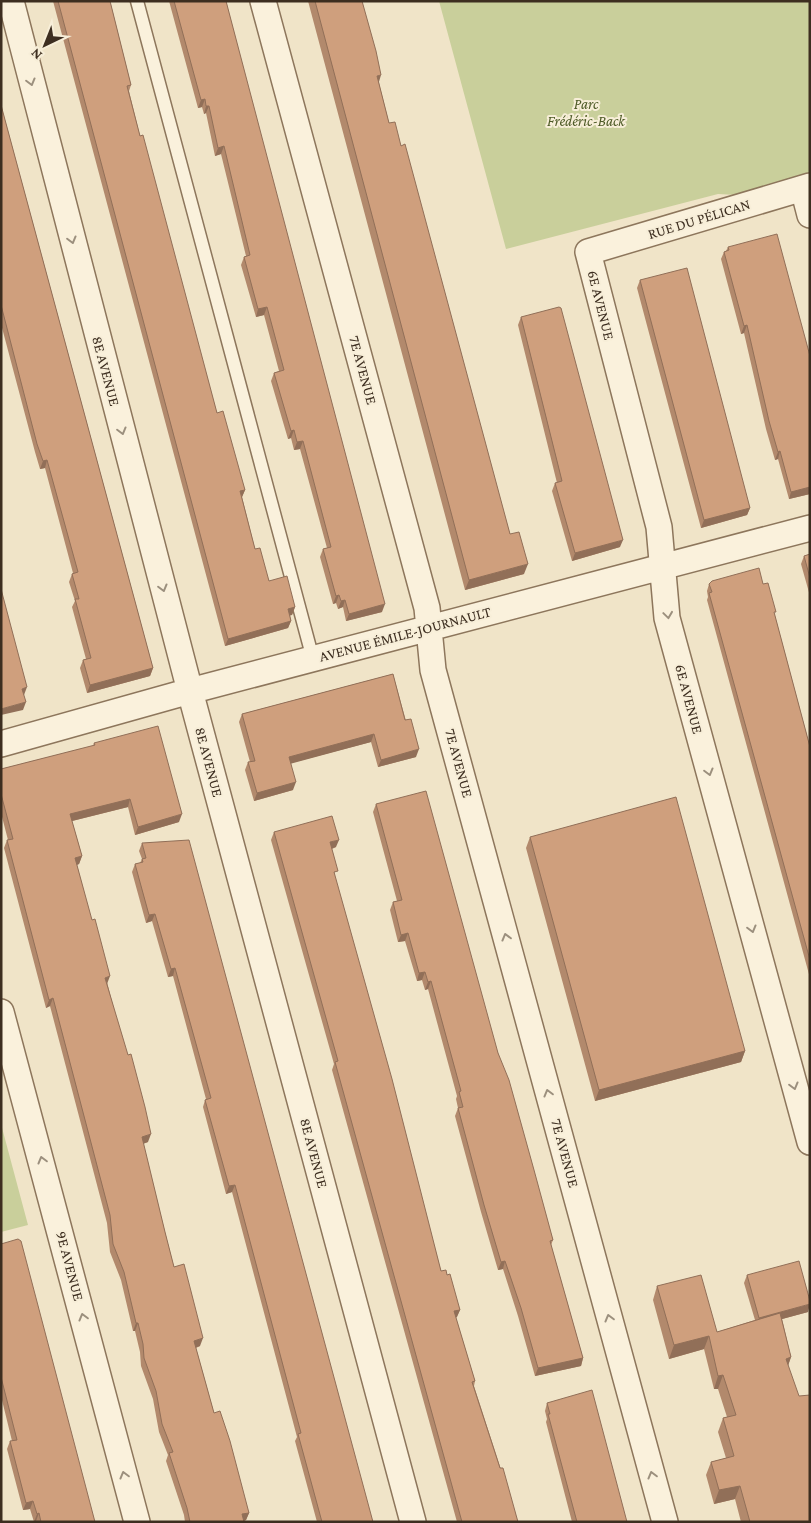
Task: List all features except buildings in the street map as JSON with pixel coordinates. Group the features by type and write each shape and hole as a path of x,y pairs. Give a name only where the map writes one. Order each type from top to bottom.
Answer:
{"street":[{"name":"8E AVENUE","path":"11,1 190,691 413,1522"},
{"name":"7E AVENUE","path":"263,1 420,582 429,627 434,670 664,1522"},
{"path":"806,187 810,215"},
{"name":"RUE DU PÉLICAN","path":"588,252 806,187"},
{"name":"6E AVENUE","path":"588,252 659,528 667,618 810,1142"},
{"name":"AVENUE ÉMILE-JOURNAULT","path":"1,744 429,627 810,528"},
{"name":"9E AVENUE","path":"1,1012 137,1522"}],"lane":[{"path":"137,1 313,659"}],"green space":[{"name":"Parc Frédéric-Back","path":"439,1 810,1 810,185 771,197 718,194 506,249"},
{"path":"1,1124 28,1225 1,1232"}]}
